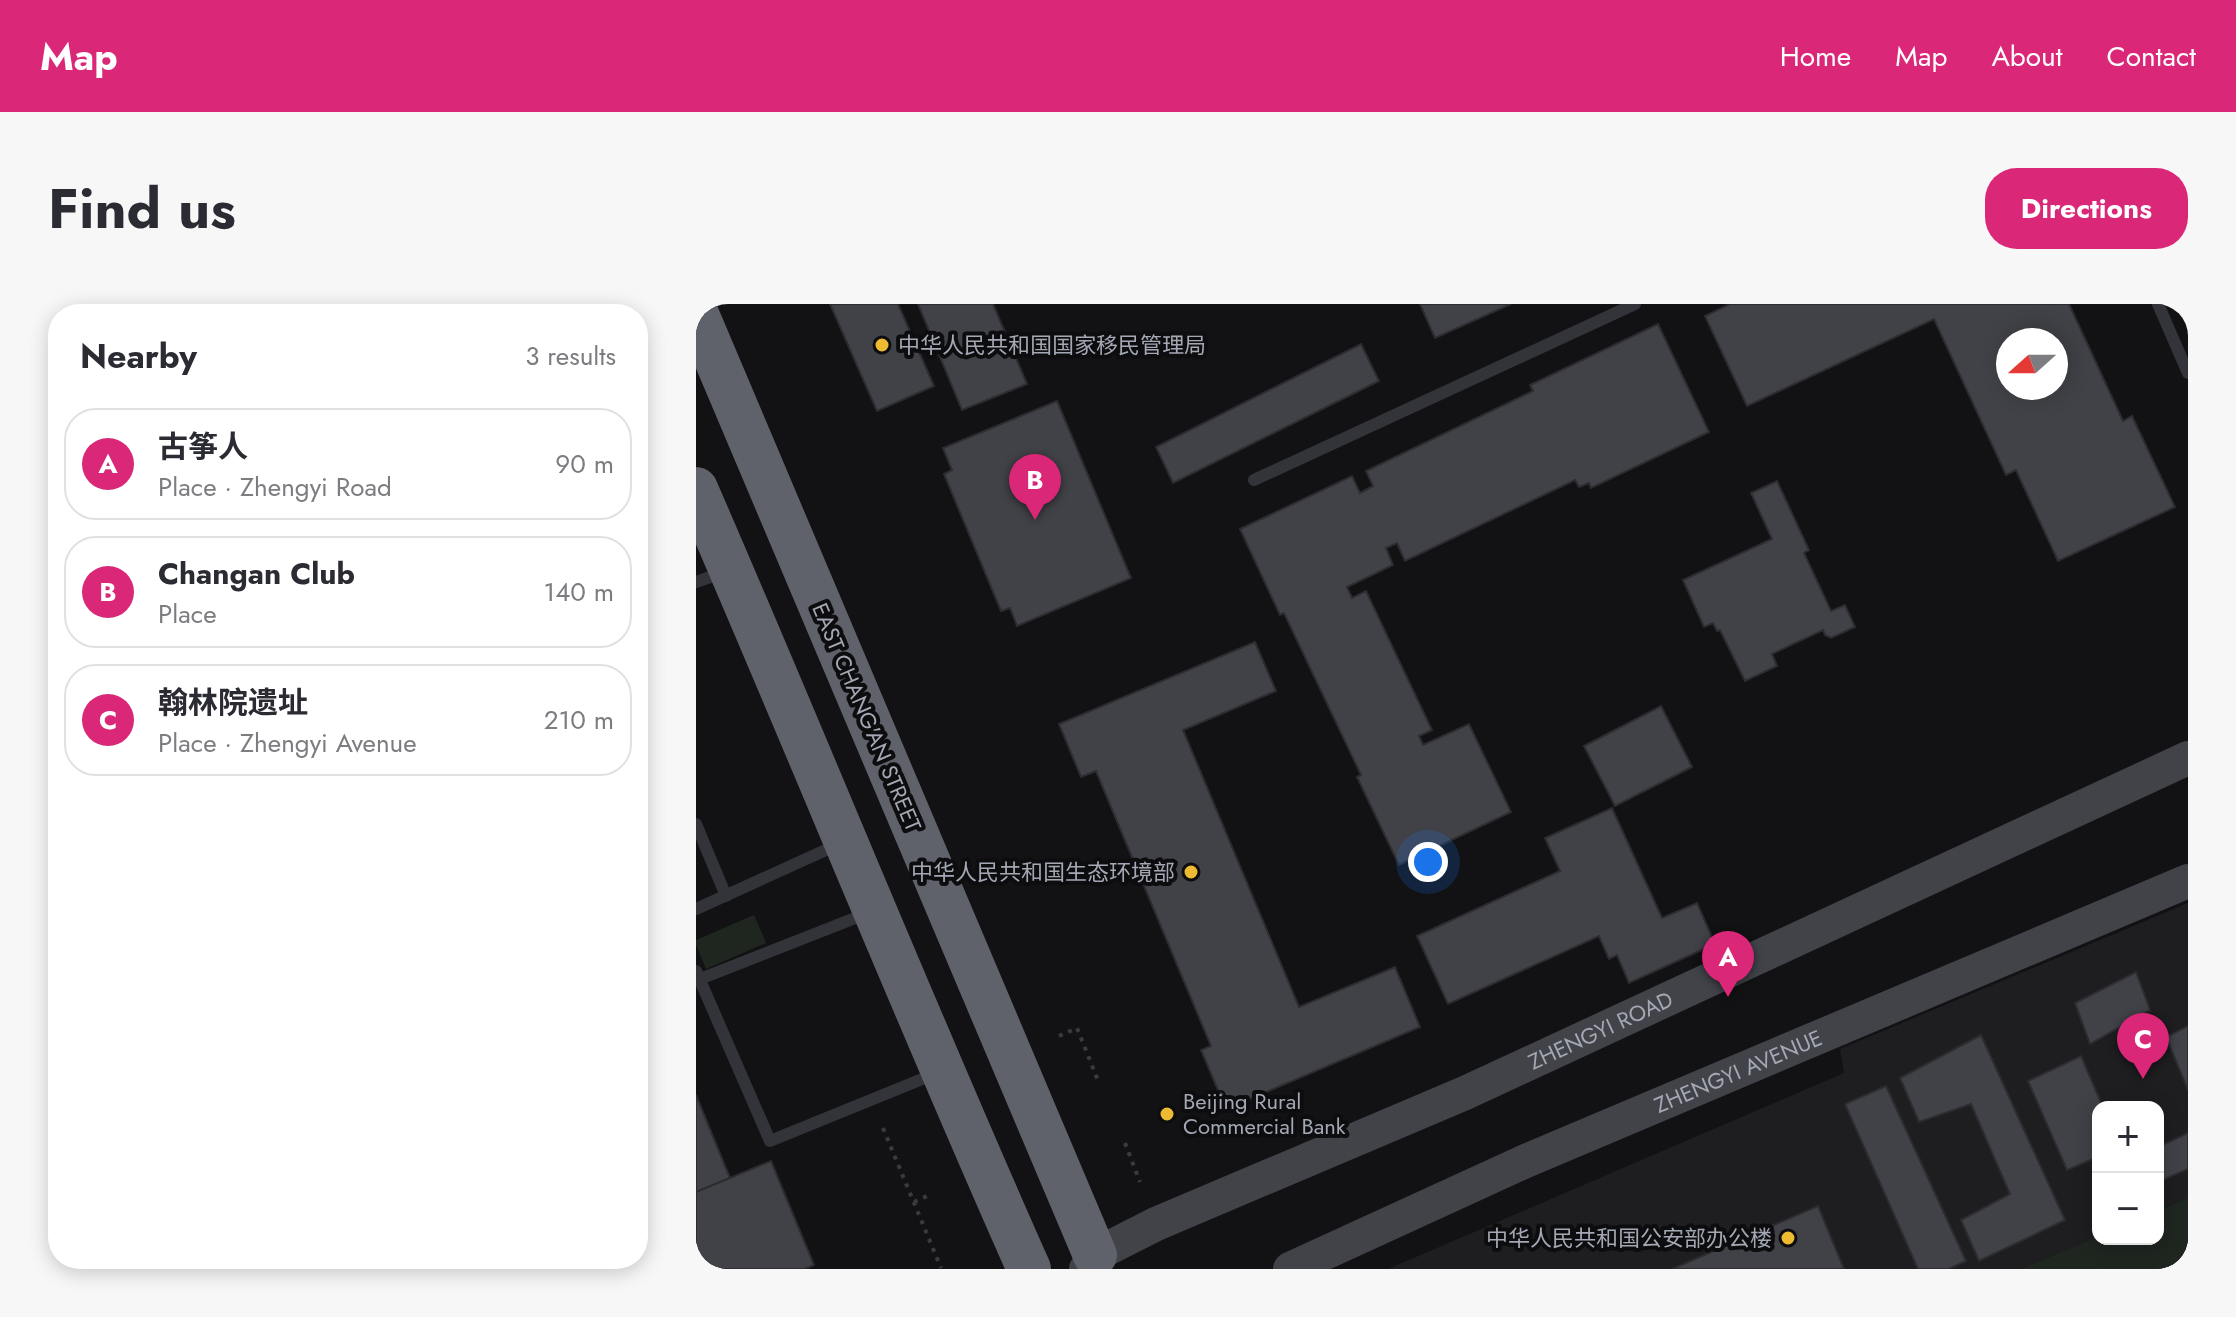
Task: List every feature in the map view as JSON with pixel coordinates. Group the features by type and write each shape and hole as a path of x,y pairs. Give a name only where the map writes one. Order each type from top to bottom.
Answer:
{"highway":[{"name":"EAST CHANG'AN STREET","path":"696,312 1090,1262"},
{"path":"696,489 713,576 846,840 1029,1269"}],"street":[{"name":"ZHENGYI ROAD","path":"1090,1262 1156,1224 1465,1093 2188,758"},
{"name":"ZHENGYI AVENUE","path":"1290,1269 1528,1160 2188,881"}],"lane":[{"path":"1254,480 1635,304"},
{"path":"2158,304 2188,373"},
{"path":"696,824 726,896"},
{"path":"696,909 846,840"},
{"path":"874,911 698,975 770,1141 942,1071"}],"path":[{"path":"1059,1036 1077,1028 1099,1083"},
{"path":"883,1128 941,1268"},
{"path":"1125,1143 1140,1182"},
{"path":"914,1202 927,1196"}],"shaded area":[{"path":"2188,903 2188,1269 1388,1269 1844,1073 1840,1049"},
{"path":"754,915 766,943 706,969 696,940"},
{"path":"2188,1198 2188,1269 2022,1269 2092,1240 2092,1245 2164,1245 2164,1208"}],"building":[{"name":"中华人民共和国国家移民管理局","path":"830,304 898,304 934,386 877,411"},
{"path":"918,304 993,304 1027,384 962,410"},
{"path":"1420,304 1511,304 1435,338"},
{"path":"1730,304 2069,304 2123,421 2132,416 2175,507 2058,561 2016,470 2006,475 1934,319 1747,406 1705,316"},
{"path":"1658,324 1709,432 1591,488 1589,483 1579,487 1575,480 1405,561 1397,543 1386,548 1393,565 1347,587 1352,598 1366,591 1432,730 1419,736 1423,745 1469,724 1511,812 1399,865 1357,777 1361,775 1284,613 1280,615 1240,529 1352,476 1360,493 1373,486 1366,471 1533,391 1530,385"},
{"path":"1361,344 1379,381 1173,483 1156,447"},
{"path":"1057,401 1131,578 1017,626 1010,608 1001,611 944,474 952,470 943,448"},
{"path":"1777,481 1809,550 1804,553 1831,611 1845,605 1855,627 1831,638 1823,630 1772,654 1777,666 1745,681 1720,630 1717,631 1713,623 1704,627 1683,580 1772,539 1751,493"},
{"name":"中华人民共和国生态环境部","path":"1255,642 1276,691 1183,730 1299,1007 1395,967 1420,1027 1226,1109 1201,1050 1211,1046 1096,771 1081,777 1059,724"},
{"path":"1661,706 1692,767 1615,806 1584,746"},
{"path":"1612,808 1662,918 1697,903 1715,944 1629,983 1617,955 1609,959 1599,936 1448,1004 1417,936 1560,871 1545,838"},
{"path":"2136,972 2150,1010 2090,1044 2075,1003"},
{"path":"2188,1026 2188,1090 2166,1037"},
{"path":"1981,1035 2065,1220 1979,1261 1961,1220 2010,1194 1971,1104 1919,1122 1900,1078"},
{"path":"2081,1056 2100,1101 2092,1101 2092,1160 2067,1170 2028,1081"},
{"path":"1886,1086 1966,1261 1949,1269 1918,1269 1845,1104"},
{"path":"696,1095 730,1178 696,1192"},
{"path":"2188,1133 2188,1169 2164,1179 2164,1173 2164,1144"},
{"path":"771,1161 814,1265 805,1269 696,1269 696,1192"},
{"name":"中华人民共和国公安部办公楼","path":"1818,1206 1844,1269 1672,1269"}],"place":[{"name":"中华人民共和国国家移民管理局","path":"882,345"},
{"name":"Changan Club","path":"1035,520"},
{"name":"中华人民共和国生态环境部","path":"1191,872"},
{"name":"古筝人","path":"1728,997"},
{"name":"翰林院遗址","path":"2143,1079"},
{"name":"Beijing Rural Commercial Bank","path":"1167,1114"},
{"name":"中华人民共和国公安部办公楼","path":"1788,1238"}]}
